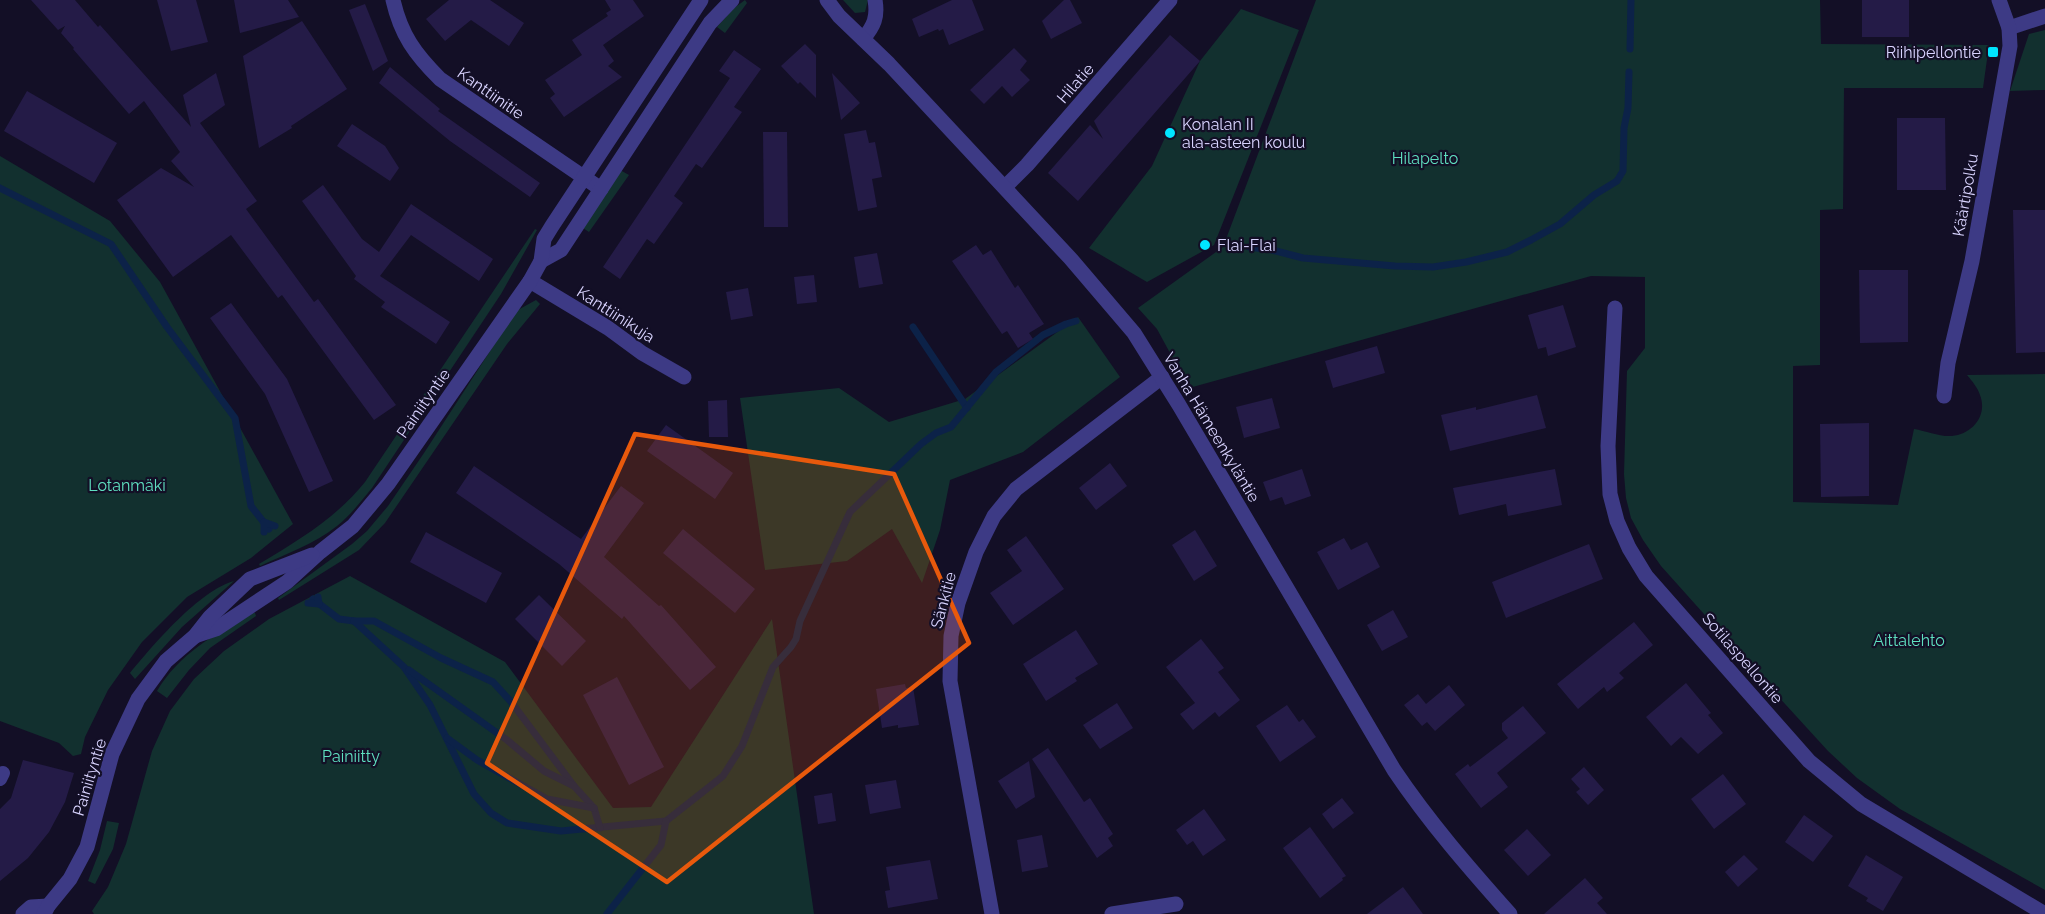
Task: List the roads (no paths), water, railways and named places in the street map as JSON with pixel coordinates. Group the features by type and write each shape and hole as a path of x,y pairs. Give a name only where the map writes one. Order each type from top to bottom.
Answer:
{"street":[{"name":"Kanttiinitie","path":"393,0 405,37 420,58 440,79 601,189"},
{"name":"Painiityntie","path":"195,636 216,629 287,582 353,526 388,484 530,280 541,261 544,239 701,0"},
{"name":"Painiityntie","path":"541,261 561,250 710,23 732,0"},
{"name":"Vanha Hämeenkyläntie","path":"828,0 839,16 1070,258 1134,333 1394,770 1417,804 1510,914"},
{"path":"863,39 875,25 876,0"},
{"name":"Hilatie","path":"1005,188 1170,0"},
{"name":"Käärtipolku","path":"1944,396 1948,363 1972,261 2010,46 2009,28 1999,0"},
{"path":"2009,28 2045,16"},
{"name":"Kanttiinikuja","path":"530,280 684,377"},
{"name":"Sotilaspellontie","path":"1616,308 1608,446 1610,494 1617,521 1629,548 1646,576 1809,761 1861,804 2045,914"},
{"name":"Sänkitie","path":"992,914 950,681 951,636 957,603 976,552 994,516 1016,489 1162,377"},
{"name":"Painiityntie","path":"22,914 31,908 48,911 70,879 87,847 112,754 138,699 166,661 195,636 210,617 250,579 320,552"},
{"path":"1112,914 1176,904"}],"waterway":[{"path":"1630,49 1631,0"},
{"path":"1249,247 1303,258 1433,267 1507,252 1560,224 1594,195 1617,181 1623,171 1629,72"},
{"path":"0,188 111,244 167,327 235,418 251,506 269,529"},
{"path":"313,599 339,619 354,621 404,667 430,705 474,794 491,813 507,823 561,831 666,821 723,776 742,746 773,667 796,639 800,621 850,512 921,444 936,433 951,427 996,372 1043,335 1076,321"},
{"path":"913,327 967,408"},
{"path":"264,532 264,522 275,526"},
{"path":"308,603 319,604 318,597"},
{"path":"354,621 374,621 441,658 493,682 512,703 574,786"},
{"path":"409,670 507,740 544,771 574,786 594,808 600,828"},
{"path":"447,738 477,760 547,799 594,808"},
{"path":"607,914 661,845 666,821"}],"place":[{"name":"Riihipellontie","path":"1993,52"},
{"name":"Konalan II ala-asteen koulu","path":"1170,133"},
{"name":"Flai-Flai","path":"1205,245"}],"park label":[{"name":"Hilapelto","path":"1425,158"},
{"name":"Lotanmäki","path":"127,485"},
{"name":"Aittalehto","path":"1909,640"},
{"name":"Painiitty","path":"351,756"}]}
